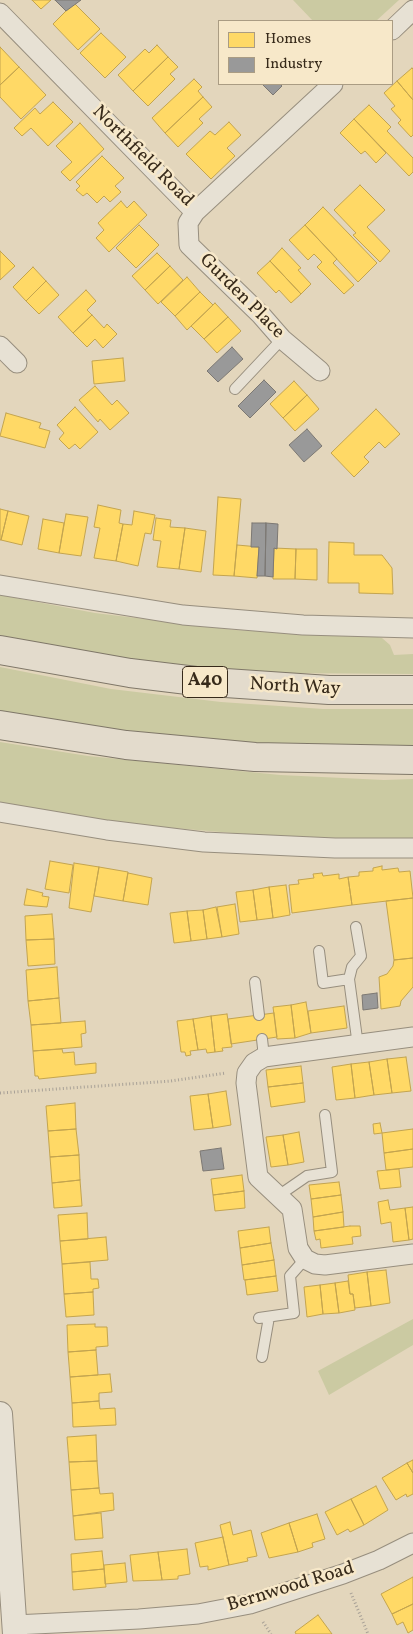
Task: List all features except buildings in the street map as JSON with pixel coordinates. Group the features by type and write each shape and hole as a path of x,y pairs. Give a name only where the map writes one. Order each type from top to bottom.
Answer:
{"highway":[{"name":"North Way","path":"0,650 130,673 196,681 329,690 413,690"},
{"path":"0,725 126,745 255,757 413,760"}],"street":[{"path":"393,29 413,10"},
{"name":"Northfield Road","path":"0,12 195,212 332,85"},
{"name":"Gurden Place","path":"195,212 188,223 189,245 261,315 282,339 320,371"},
{"path":"0,346 17,363"},
{"path":"0,585 183,615 303,625 413,628"},
{"path":"0,812 107,830 204,842 335,848 413,848"},
{"path":"413,1037 358,1046 263,1048 246,1073 258,1177 292,1210 298,1248 305,1259 315,1264 326,1265 413,1254"},
{"path":"0,1414 4,1527 15,1630"},
{"name":"Bernwood Road","path":"15,1630 198,1614 250,1604 343,1574 379,1560 413,1543"}],"lane":[{"path":"234,389 282,339"},
{"path":"356,927 360,956 352,967 349,979 358,1046"},
{"path":"319,951 323,983 349,979"},
{"path":"255,982 259,1015"},
{"path":"278,1196 307,1176 332,1172 325,1115"},
{"path":"262,1357 264,1317 294,1313 290,1276 305,1259"}],"path":[{"path":"0,1093 226,1074"},
{"path":"343,1574 368,1634"}],"green space":[{"path":"293,0 399,0 377,20 312,20"},
{"path":"0,595 95,613 235,630 373,636 382,638 390,645 394,655 413,654 413,674 277,673 143,664 0,635"},
{"path":"0,667 111,689 221,702 323,709 413,709 413,747 304,746 228,741 37,719 0,711"},
{"path":"0,742 88,756 280,775 384,780 413,779 413,841 257,835 149,826 82,817 0,802"},
{"path":"413,1319 413,1345 329,1395 318,1371"}]}
